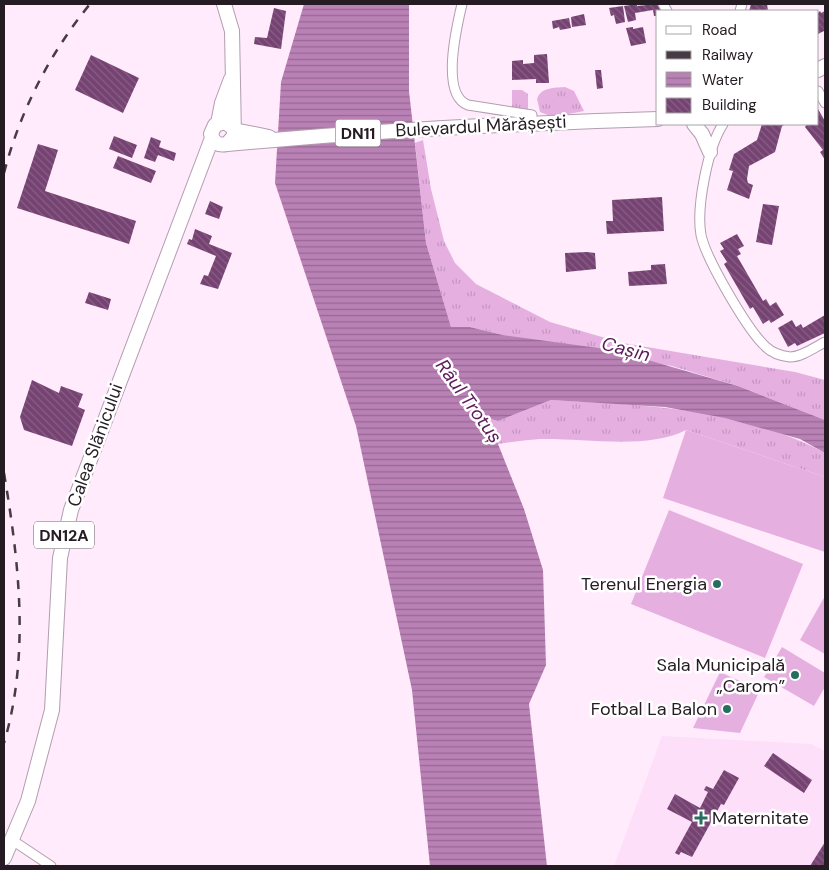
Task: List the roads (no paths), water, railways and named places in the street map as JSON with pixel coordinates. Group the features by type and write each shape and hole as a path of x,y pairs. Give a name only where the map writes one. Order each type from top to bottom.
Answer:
{"main road":[{"path":"224,4 232,31 232,76 234,84 233,139 221,142 211,131 218,123 222,103 232,76"},
{"name":"Bulevardul Mărășești","path":"221,142 438,128 656,119"},
{"path":"218,123 225,122 233,128"},
{"path":"695,125 702,134 710,152"},
{"name":"Bulevardul Mărășești","path":"233,128 276,139"},
{"name":"Calea Slănicului","path":"4,858 31,793 52,710 60,558 70,510 193,186 221,142"}],"street":[{"path":"462,4 454,53 453,82 456,95 462,102 468,105 532,115"},
{"path":"723,125 710,152 705,174 701,235 708,252 747,322 762,343 782,355 799,356 825,342"},
{"path":"12,840 51,866"}],"water":[{"name":"Râul Trotuș","path":"304,4 409,4 409,91 426,243 451,327 470,327 503,335 613,350 738,386 825,420 825,453 800,439 725,418 665,407 551,400 498,421 483,417 498,444 524,509 543,570 546,665 529,704 547,866 430,866 412,690 356,426 275,183 281,82"}],"railway":[{"path":"4,173 19,127 38,84 62,42 90,4"},
{"path":"4,473 14,540 19,608 17,676 12,710 4,743"}],"place":[{"name":"Terenul Energia","path":"717,584"},
{"name":"Sala Municipală „Carom”","path":"795,675"},
{"name":"Fotbal La Balon","path":"727,709"},
{"name":"Maternitate","path":"701,818"}],"water label":[{"name":"Cașin","path":"626,349"}]}
